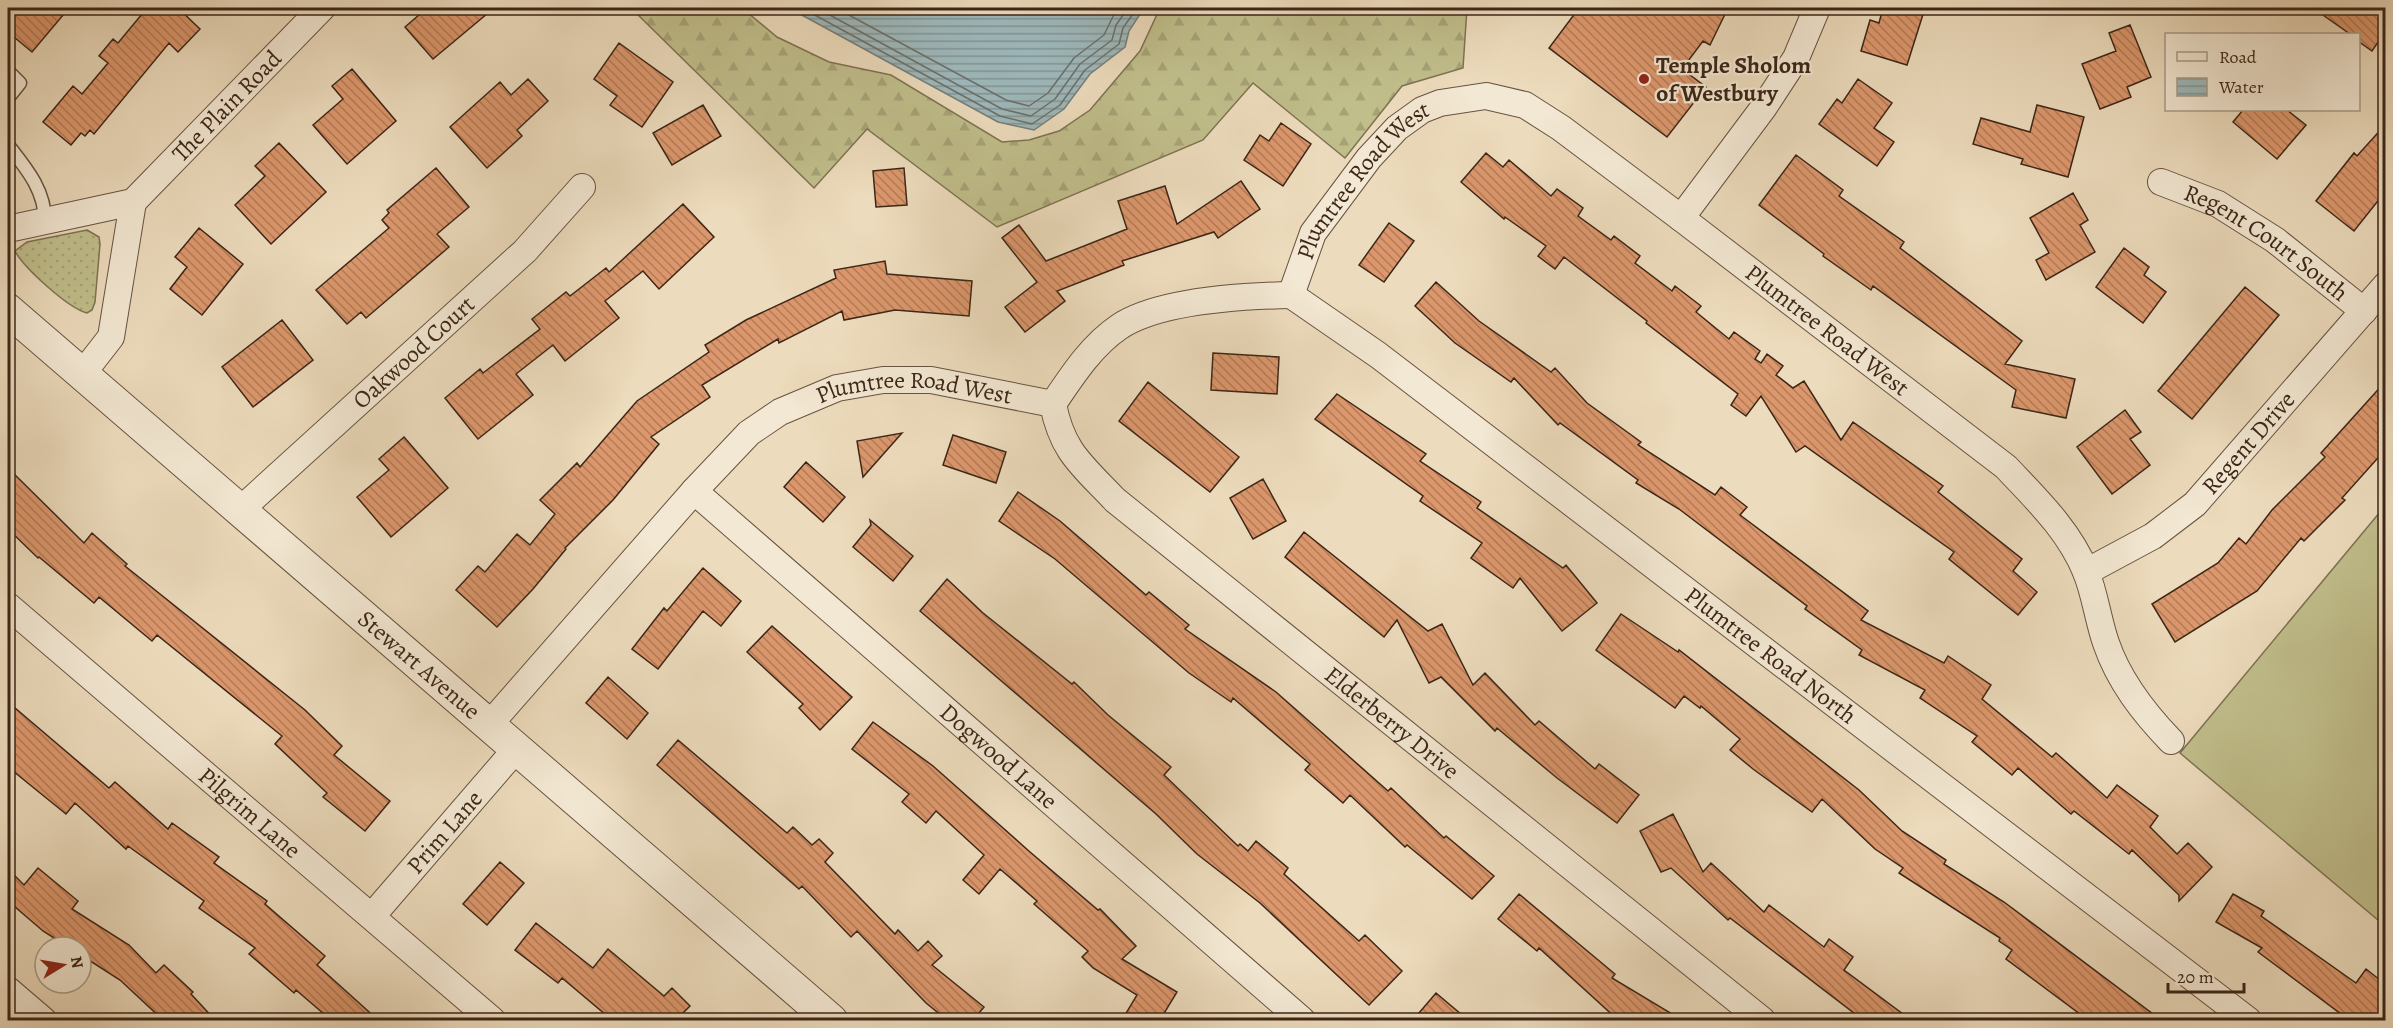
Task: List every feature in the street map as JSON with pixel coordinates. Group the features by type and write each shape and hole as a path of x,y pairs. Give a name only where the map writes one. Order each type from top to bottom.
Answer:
{"street":[{"name":"The Plain Road","path":"133,202 322,8"},
{"path":"1681,218 1771,97 1796,58 1817,8"},
{"name":"Plumtree Road West","path":"489,725 694,492 749,433 780,412 837,388 883,380 931,380 1053,404 1084,359 1120,326 1156,311 1234,296 1291,295 1313,233 1369,158 1397,128 1422,110 1440,103 1486,96 1525,105 1561,128 2006,467 2053,516 2086,572 2106,644 2121,679 2147,716 2171,741"},
{"name":"Regent Court South","path":"2161,182 2218,204 2247,222 2275,240 2364,310"},
{"name":"Oakwood Court","path":"239,511 525,251 582,187"},
{"path":"8,229 133,202 111,337 83,373"},
{"name":"Regent Drive","path":"2086,572 2153,536 2195,504 2385,285"},
{"name":"Plumtree Road North","path":"1291,295 1378,355 2248,1020"},
{"name":"Stewart Avenue","path":"8,310 831,1020"},
{"name":"Elderberry Drive","path":"1053,404 1058,426 1071,454 1115,500 1762,1020"},
{"name":"Dogwood Lane","path":"694,492 1302,1020"},
{"name":"Pilgrim Lane","path":"8,606 492,1020"},
{"name":"Prim Lane","path":"372,916 517,748"},
{"path":"8,990 43,1020"}],"lane":[{"path":"8,71 20,83 8,98"},
{"path":"8,145 35,182 43,200 45,221"}],"green space":[{"path":"631,8 742,8 777,37 829,62 891,75 1002,142 1029,140 1059,131 1090,110 1140,51 1160,8 1467,8 1463,68 1402,86 1345,158 1253,83 1203,140 997,227 867,129 814,188"},
{"path":"87,230 99,237 100,244 95,302 92,310 87,313 69,304 47,286 27,267 15,251 27,242"},
{"path":"2385,506 2385,926 2180,753"}],"water":[{"path":"789,8 1144,8 1129,31 1125,47 1090,74 1064,109 1034,130 998,122"}],"building":[{"path":"8,8 69,8 32,52 8,32"},
{"path":"147,8 178,8 200,29 178,52 169,43 94,134 90,130 85,136 81,133 71,145 43,122 73,86 82,94 108,63 99,56 113,39 118,43"},
{"path":"427,8 494,8 433,59 405,27"},
{"name":"Temple Sholom of Westbury","path":"1579,8 1728,8 1710,45 1703,41 1682,69 1706,87 1667,137 1549,48"},
{"path":"1883,8 1925,8 1907,65 1861,51 1870,20 1879,23"},
{"path":"2313,8 2378,8 2385,13 2385,32 2372,51 2360,42 2360,33 2349,33"},
{"path":"2130,25 2151,77 2127,87 2131,97 2100,109 2082,64 2116,51 2109,33"},
{"path":"619,43 673,82 642,127 610,105 617,96 594,79"},
{"path":"352,69 396,121 347,164 313,125 343,99 332,86"},
{"path":"528,79 548,101 517,130 522,136 487,168 450,127 500,82 511,95"},
{"path":"1858,79 1892,103 1874,128 1894,142 1877,166 1819,124 1837,99 1842,103"},
{"path":"703,105 721,136 672,165 653,133"},
{"path":"2037,105 2084,117 2068,177 2021,164 2023,159 1973,144 1981,118 2030,132"},
{"path":"2242,111 2288,111 2306,125 2277,159 2233,122"},
{"path":"1281,123 1311,144 1283,186 1244,160 1260,135 1269,141"},
{"path":"2385,125 2385,192 2354,231 2316,201 2354,153 2357,156"},
{"path":"279,143 326,192 271,244 235,205 265,176 255,166"},
{"path":"1486,153 1503,167 1509,160 1551,196 1557,189 1583,208 1578,216 1611,240 1614,236 1640,256 1635,263 1672,291 1675,286 1701,306 1696,312 1729,339 1734,332 1760,351 1755,359 1761,363 1767,354 1783,366 1776,375 1793,388 1804,381 1841,440 1853,422 1943,486 1938,492 2022,559 2013,571 2037,592 2018,615 1949,559 1954,552 1805,446 1796,452 1761,396 1746,416 1731,405 1738,394 1564,257 1555,269 1538,256 1546,246 1505,217 1504,219 1461,182"},
{"path":"1796,155 1843,190 1839,196 1904,242 1900,248 2022,341 2005,364 2075,379 2066,418 2012,407 2016,390 1873,286 1871,290 1823,256 1824,254 1759,205"},
{"path":"436,168 469,207 437,234 449,247 366,318 361,312 347,324 316,290 389,228 382,220 389,213 387,210"},
{"path":"904,168 907,205 876,207 873,171"},
{"path":"1241,181 1260,209 1218,238 1214,232 1122,261 1124,265 1057,291 1065,301 1025,332 1005,307 1037,282 1002,238 1019,225 1046,261 1127,229 1118,201 1165,186 1177,224"},
{"path":"2073,193 2088,220 2080,225 2095,252 2046,280 2036,260 2049,253 2030,218"},
{"path":"683,204 714,237 659,289 643,271 605,301 619,318 565,361 553,345 516,374 533,395 478,439 445,398 480,369 483,373 540,329 532,319 566,292 570,296 606,268 609,272"},
{"path":"1389,223 1414,241 1384,282 1359,265"},
{"path":"199,228 243,264 202,315 170,289 187,267 175,257"},
{"path":"2124,248 2149,267 2144,275 2166,292 2143,323 2096,287"},
{"path":"885,261 887,274 972,281 969,316 895,310 844,320 842,311 779,343 778,339 702,385 710,397 651,437 659,444 613,500 565,548 533,589 497,627 456,590 478,566 485,572 517,534 530,545 555,514 540,500 577,463 580,467 637,401 709,352 705,345 746,320 836,278 834,270"},
{"path":"1436,282 1479,321 1551,372 1555,368 1587,403 1641,442 1638,445 1715,495 1721,487 1747,507 1740,515 1868,611 1861,620 1944,663 1948,656 1991,685 1982,699 2052,757 2056,753 2107,798 2117,785 2158,816 2150,827 2177,854 2188,843 2212,867 2179,901 2179,895 2132,850 2129,854 2074,811 2071,814 2018,768 2012,775 1972,742 1977,736 1920,698 1925,690 1859,655 1862,650 1805,609 1807,606 1679,509 1636,483 1638,480 1560,423 1558,425 1514,378 1511,382 1455,343 1415,306"},
{"path":"2245,287 2279,315 2192,419 2158,391"},
{"path":"282,320 313,360 253,407 222,367"},
{"path":"1213,353 1279,357 1277,394 1211,390"},
{"path":"1148,382 1239,457 1210,492 1119,421"},
{"path":"2385,382 2385,450 2342,498 2345,500 2304,541 2301,538 2257,591 2175,642 2152,604 2218,563 2239,538 2246,544 2272,510 2325,457 2321,453"},
{"path":"1337,394 1426,454 1420,461 1481,502 1477,508 1563,568 1566,565 1597,603 1562,631 1520,578 1513,588 1471,558 1482,543 1420,501 1423,496 1315,419"},
{"path":"2125,410 2141,432 2130,439 2150,465 2112,494 2077,447"},
{"path":"902,433 863,477 857,441"},
{"path":"953,435 1006,452 996,483 943,465"},
{"path":"404,437 448,488 391,537 357,497 389,470 379,459"},
{"path":"806,462 845,497 823,522 784,487"},
{"path":"8,468 84,543 92,533 127,564 125,566 305,710 342,746 334,755 390,801 365,831 323,797 327,793 275,744 282,736 157,635 152,641 99,597 94,603 38,558 8,529"},
{"path":"1263,479 1286,521 1253,539 1230,498"},
{"path":"1018,492 1060,521 1146,595 1149,592 1189,625 1185,629 1276,692 1388,791 1391,788 1444,838 1446,836 1494,876 1472,899 1407,845 1405,847 1350,795 1343,803 1305,770 1310,764 1233,698 1231,702 1189,673 1055,559 999,521"},
{"path":"870,520 913,556 893,581 853,547 871,525"},
{"path":"1304,532 1428,631 1442,624 1473,685 1485,673 1535,725 1539,721 1595,769 1599,764 1639,795 1617,823 1557,778 1497,728 1495,731 1441,677 1429,683 1397,620 1384,637 1285,557"},
{"path":"703,568 741,601 721,626 703,611 658,669 632,649 664,608 667,611"},
{"path":"947,579 983,613 1072,684 1074,682 1108,715 1171,767 1164,775 1238,846 1240,844 1248,851 1256,841 1288,868 1284,874 1359,941 1365,935 1402,971 1369,1005 1260,903 1197,854 1156,814 920,611"},
{"path":"1621,614 1678,652 1679,650 1859,790 1902,831 1946,860 1944,864 2004,902 2161,1020 2088,1020 2006,959 2012,950 1999,941 2000,938 1899,873 1903,868 1875,849 1822,799 1812,812 1753,769 1730,750 1740,739 1701,706 1700,708 1684,696 1675,708 1596,650"},
{"path":"772,626 852,697 820,730 799,708 803,704 747,652"},
{"path":"608,677 648,713 627,739 586,703"},
{"path":"8,702 109,788 115,782 168,829 172,823 219,857 214,863 267,901 265,904 325,956 317,965 378,1020 331,1020 296,990 294,993 249,954 255,948 199,908 204,901 128,846 126,849 75,803 66,814 8,767"},
{"path":"873,722 933,766 1030,852 1098,910 1100,909 1136,946 1122,959 1177,992 1160,1020 1122,1020 1137,995 1093,968 1082,957 1088,951 1034,904 1037,901 1000,869 979,894 963,880 984,855 936,811 926,823 902,802 909,794 852,749"},
{"path":"678,740 787,833 793,827 812,845 819,839 833,853 825,862 895,934 898,930 918,951 928,941 942,956 932,965 984,1007 973,1020 947,1020 926,1003 857,931 851,937 802,886 799,889 657,765"},
{"path":"1673,814 1703,872 1711,863 1764,912 1769,905 1824,947 1829,939 1853,957 1844,970 1911,1020 1863,1020 1730,918 1728,920 1671,868 1661,872 1640,831"},
{"path":"500,862 524,883 487,925 463,904"},
{"path":"38,868 78,901 72,909 129,945 156,973 164,965 193,992 191,994 215,1020 163,1020 120,980 93,963 93,935 49,935 8,901 8,869 24,885"},
{"path":"1519,894 1615,974 1612,978 1682,1020 1618,1020 1539,948 1537,951 1498,919"},
{"path":"2233,894 2264,911 2261,916 2356,983 2366,969 2385,984 2385,1020 2349,1020 2258,952 2262,948 2216,922"},
{"path":"536,923 593,968 608,949 664,996 672,988 690,1006 676,1020 612,1020 562,978 558,983 515,950"},
{"path":"1436,993 1468,1020 1413,1020"}],"place":[{"name":"Temple Sholom of Westbury","path":"1644,79"}]}
